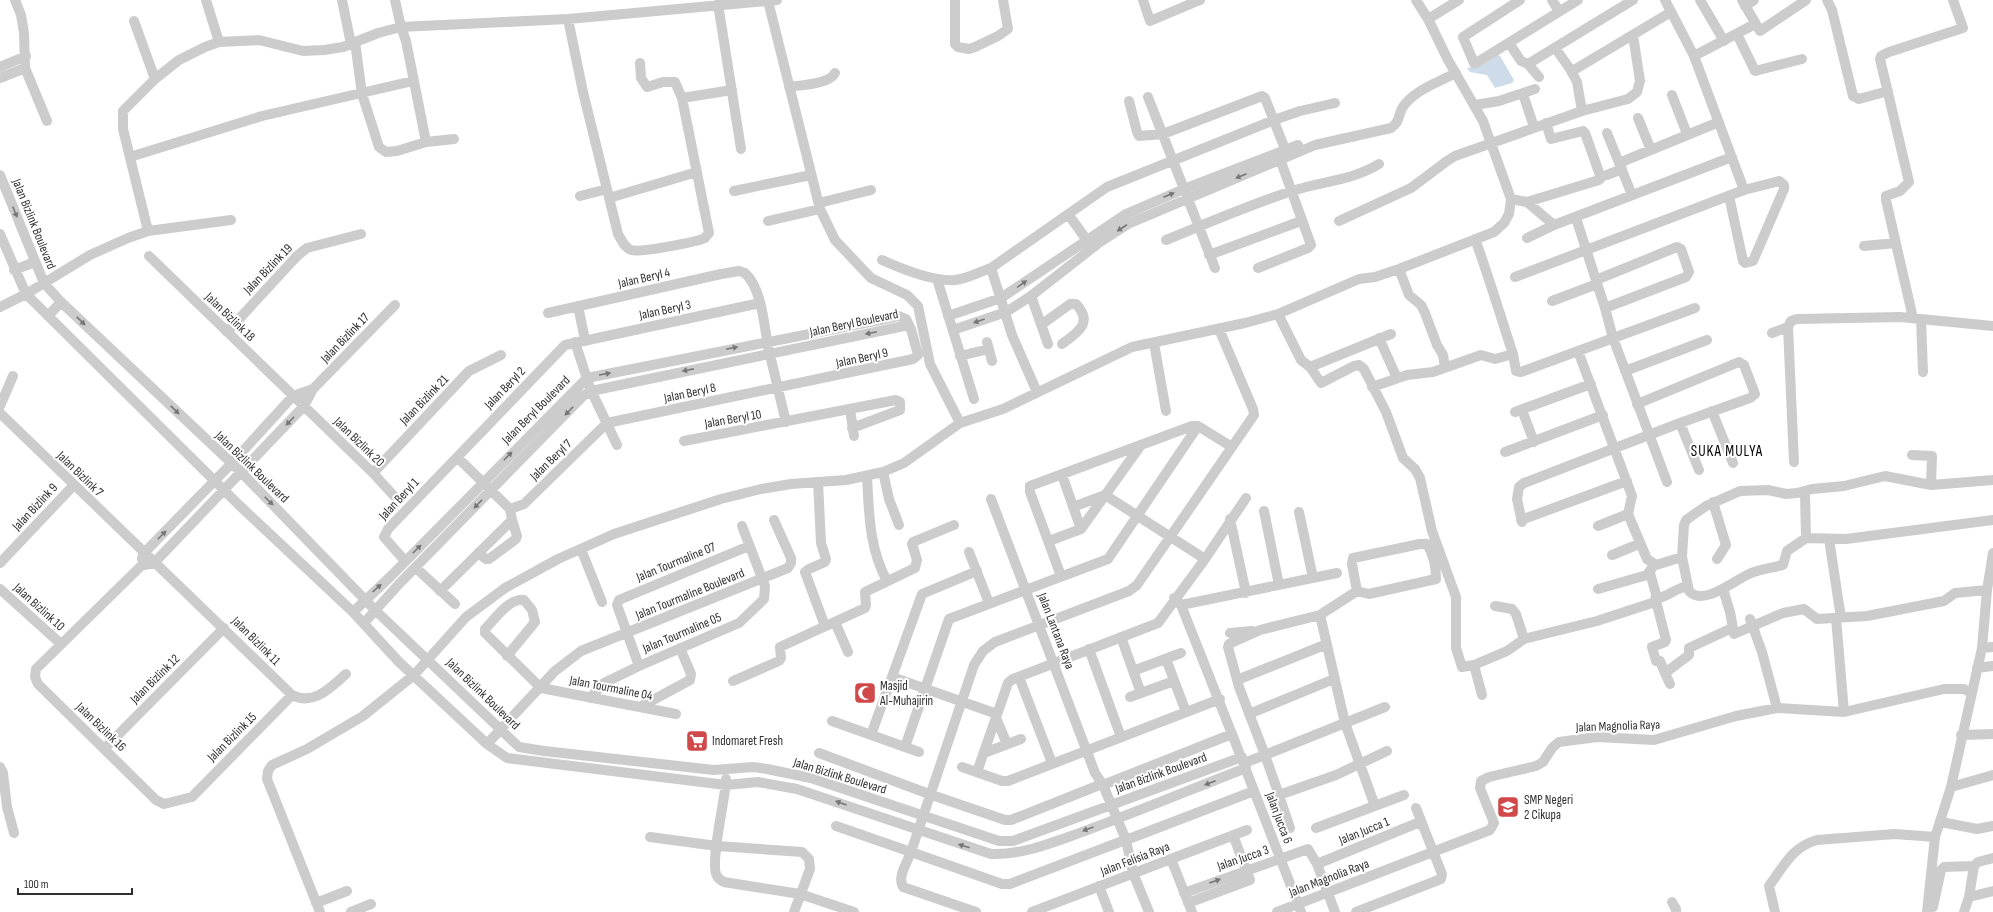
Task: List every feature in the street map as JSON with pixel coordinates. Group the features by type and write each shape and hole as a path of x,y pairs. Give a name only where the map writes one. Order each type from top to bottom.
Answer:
{"street":[{"path":"15,0 21,15 26,68 46,121"},
{"path":"206,0 219,42"},
{"path":"342,0 353,43 362,94 379,147 386,152 397,151 426,142 454,139"},
{"path":"395,0 426,142"},
{"path":"148,231 122,122 123,111 155,79 179,60 205,46 219,42 259,40 303,51 324,50 353,43 378,33 401,27 568,19 772,0 789,86 819,206 835,240 871,278 907,295 915,302 922,322 930,364 960,423"},
{"path":"955,0 955,44 958,47 969,49 998,36 1008,29 1003,0"},
{"path":"1144,0 1150,21 1200,0"},
{"path":"347,891 318,907 267,778 268,771 272,765 307,749 363,716 414,675 466,617 505,588 558,559 614,534 721,499 761,489 867,476 883,472 904,463 960,423 984,416 1124,350 1278,314 1360,278 1375,277 1399,269 1494,232 1504,223 1509,214 1511,199 1492,144 1475,105 1456,74 1428,19 1416,0"},
{"path":"1428,19 1460,0"},
{"path":"1520,0 1467,33 1462,39 1472,61 1476,63 1578,0"},
{"path":"1552,0 1559,11"},
{"path":"1528,64 1556,49 1633,0"},
{"path":"1665,0 1694,56 1744,190"},
{"path":"1700,0 1724,41"},
{"path":"1754,0 1743,3 1760,31 1806,0"},
{"path":"1827,0 1832,10 1853,96 1860,99 1888,91"},
{"path":"1923,372 1917,319 1896,243 1886,196 1906,187 1909,182 1881,56 1963,28 1953,0"},
{"path":"718,4 741,149"},
{"path":"1570,69 1576,69 1671,12"},
{"path":"568,19 580,80 618,234 624,246 630,250 638,252 705,238 709,233 682,98 675,82 663,82 646,87 641,78 640,63"},
{"path":"134,21 155,79"},
{"path":"1694,56 1755,24"},
{"path":"1737,34 1755,71 1802,59"},
{"path":"1339,221 1411,188 1451,159 1534,127 1582,111 1628,99 1637,92 1640,81 1633,35"},
{"path":"1508,43 1521,61 1528,64 1539,77"},
{"path":"1556,49 1577,82 1582,111"},
{"path":"0,67 26,56"},
{"path":"0,78 26,68"},
{"path":"789,86 831,79 835,73"},
{"path":"948,316 1001,298 1086,239 1097,238 1315,145 1391,128 1397,124 1403,106 1410,98 1419,91 1456,74"},
{"path":"130,157 262,116 413,81"},
{"path":"1475,105 1499,102 1535,89"},
{"path":"682,98 732,90"},
{"path":"1523,94 1534,127"},
{"path":"1672,95 1687,134"},
{"path":"1129,101 1139,136 1163,134 1260,96 1265,98 1285,149"},
{"path":"1148,97 1215,268"},
{"path":"882,260 937,279 955,280 991,268 1107,187 1173,159 1300,110 1335,103"},
{"path":"1638,118 1651,150"},
{"path":"1607,175 1651,150 1718,122"},
{"path":"1511,199 1527,202 1599,180 1601,178 1585,132 1583,131 1551,138 1546,123"},
{"path":"953,330 1006,312 1031,296 1126,214 1285,149 1310,141 1397,124"},
{"path":"1607,133 1632,195"},
{"path":"1527,238 1554,225 1576,218 1732,157"},
{"path":"1258,268 1310,247 1311,243 1290,192 1280,159"},
{"path":"1166,240 1290,192 1330,180 1352,177 1379,164"},
{"path":"580,196 608,193 698,172"},
{"path":"734,191 811,175"},
{"name":"Jalan Bizlink Boulevard","path":"0,176 34,262 44,283 61,302 241,472 375,610 519,747 714,770 753,767 812,778 999,841 1013,841 1108,806 1244,763"},
{"path":"1515,276 1744,190 1776,181 1782,183 1784,189 1753,261 1750,263 1745,263 1743,261 1729,196"},
{"path":"768,221 871,190"},
{"path":"1527,202 1554,225"},
{"path":"1068,214 1086,239"},
{"path":"1576,218 1597,282 1613,338 1648,435 1667,482"},
{"path":"0,307 26,294 90,255 148,231 231,220"},
{"path":"1210,255 1301,221"},
{"name":"Jalan Bizlink Boulevard","path":"0,234 14,270 26,294 215,481 225,489 240,506 353,612 414,675 487,744 507,758 726,785 758,782 797,788 918,831 991,854 1008,855 1029,850 1114,820 1244,763"},
{"name":"Jalan Bizlink 19","path":"227,332 297,256 307,248 361,234"},
{"path":"1475,239 1493,287 1496,305 1513,354 1516,371 1518,372 1695,308"},
{"path":"1864,246 1896,243"},
{"path":"1552,301 1676,247 1681,249 1689,272 1686,277 1605,308"},
{"name":"Jalan Bizlink 18","path":"149,256 304,406"},
{"path":"14,270 34,262"},
{"path":"991,268 1017,348 1037,392"},
{"path":"1399,269 1410,295 1421,305 1425,313 1437,345 1443,355 1445,367"},
{"name":"Jalan Beryl 4","path":"548,313 739,271 745,273 756,291 760,303"},
{"path":"937,279 974,399"},
{"path":"1031,296 1048,344"},
{"path":"48,316 61,302"},
{"path":"760,303 786,422 896,400 901,405 900,410 853,432 850,410"},
{"name":"Jalan Beryl 3","path":"580,341 760,303"},
{"path":"1040,325 1070,304 1076,304 1083,316 1084,323 1079,331 1062,344"},
{"name":"Jalan Bizlink 17","path":"313,389 395,305"},
{"path":"578,306 580,341 589,385 617,445"},
{"path":"1278,314 1301,360 1310,367 1321,383 1354,366 1359,366 1364,369 1386,412 1403,458 1415,469 1420,478 1432,531 1456,597 1456,648 1461,666 1464,667 1474,665 1507,650 1524,639 1597,621 1657,600 1669,595 1675,590 1687,586"},
{"path":"1794,462 1788,327 1791,321 1797,319 1900,317 1993,326"},
{"name":"Jalan Beryl Boulevard","path":"353,612 405,561 486,486 589,385 769,347 909,325"},
{"name":"Jalan Beryl 9","path":"778,388 913,360 917,358 918,351 909,325"},
{"path":"1772,333 1788,327"},
{"path":"976,912 903,887 900,882 974,665 983,651 995,642 1130,591 1137,585 1254,415 1219,329"},
{"path":"1310,367 1391,334"},
{"path":"1379,338 1397,378"},
{"path":"1625,371 1707,340"},
{"name":"Jalan Beryl 2","path":"457,457 562,348 568,344 580,341"},
{"path":"1154,343 1166,411"},
{"path":"960,356 988,346 992,360"},
{"path":"1578,351 1627,480 1633,501 1628,514 1639,544 1652,568 1666,640 1665,642 1652,647 1656,661 1660,661 1670,684"},
{"path":"1372,387 1410,374 1427,373 1464,363 1481,355 1495,359 1513,354"},
{"name":"Jalan Bizlink 21","path":"373,473 469,371 501,355"},
{"path":"1627,480 1522,521 1517,499 1521,485 1755,395 1742,363 1738,362 1637,404"},
{"path":"0,406 13,376"},
{"path":"1534,442 1518,411 1591,384"},
{"name":"Jalan Beryl 8","path":"607,423 778,388"},
{"path":"141,566 143,554 215,481 293,396 313,389"},
{"path":"61,644 141,566 154,563 304,406 313,389"},
{"name":"Jalan Bizlink 20","path":"304,406 373,473 394,496"},
{"path":"1712,411 1733,463"},
{"name":"Jalan Bizlink 7","path":"0,413 73,486 154,563"},
{"path":"1505,452 1603,415"},
{"name":"Jalan Beryl 10","path":"684,441 786,422"},
{"name":"Jalan Beryl 7","path":"510,509 524,504 607,423"},
{"path":"1680,423 1699,470"},
{"path":"1061,576 1029,488 1192,426 1198,426 1232,447"},
{"path":"905,747 949,619 1025,589 1108,559 1136,515 1198,426"},
{"path":"1049,541 1081,529 1141,445"},
{"path":"1912,454 1932,456 1931,485"},
{"path":"457,457 510,509 517,536 516,539 489,558 486,559 478,553"},
{"name":"Jalan Beryl 1","path":"405,561 384,537 392,525 457,457"},
{"path":"883,472 889,499 899,525"},
{"path":"1062,475 1081,529"},
{"path":"867,476 872,545 880,568 887,581"},
{"path":"1993,480 1931,485 1885,476 1844,486 1812,489 1805,492 1786,494 1768,490 1740,491 1713,502 1685,522 1682,556 1687,586 1691,594 1711,594 1723,589 1750,573 1783,565 1787,551 1806,538 1846,539 1993,520"},
{"path":"818,482 821,543 826,558 825,562 805,572 830,624 848,652"},
{"name":"Jalan Bizlink 9","path":"0,563 73,486"},
{"name":"Jalan Beryl Boulevard","path":"364,624 375,610 416,568 486,486"},
{"path":"1805,492 1806,538"},
{"path":"1106,495 1205,559"},
{"path":"1073,507 1106,495"},
{"path":"977,772 1008,683 1054,662 1158,624 1178,602 1230,520 1246,498"},
{"name":"Jalan Lantana Raya","path":"991,499 1100,786 1130,854 1133,873 1149,912"},
{"path":"1713,502 1726,545 1718,559"},
{"path":"1264,511 1279,585"},
{"path":"1300,512 1313,578"},
{"path":"1598,526 1628,514"},
{"path":"440,591 512,520"},
{"name":"Jalan Tourmaline Boulevard","path":"487,744 541,688 555,671 581,651 628,634 788,568 791,563 791,558 774,520"},
{"path":"1230,520 1246,593"},
{"path":"733,681 779,661 781,658 780,647 865,608 864,593 915,568 917,560 912,544 913,542 954,525"},
{"path":"742,526 763,579"},
{"path":"1828,539 1839,618 1844,712"},
{"path":"1230,633 1260,630 1320,615 1357,591 1369,594 1436,579 1436,570 1427,544 1353,558 1352,564 1357,591"},
{"path":"1612,555 1639,544"},
{"name":"Jalan Tourmaline 07","path":"628,634 617,605 619,600 635,592 749,546"},
{"path":"581,549 602,602"},
{"path":"969,552 989,603"},
{"path":"1927,912 1936,837 1951,787 1976,668 1982,648 1987,590 1993,554"},
{"path":"1598,589 1682,556"},
{"name":"Jalan Bizlink 11","path":"154,563 224,628 292,695"},
{"path":"416,568 455,604"},
{"path":"871,735 922,594 977,571"},
{"path":"1178,602 1246,593 1336,573"},
{"name":"Jalan Tourmaline 05","path":"590,698 604,683 639,666 735,625 746,618 765,596 766,591 763,579"},
{"name":"Jalan Bizlink 10","path":"0,589 61,644"},
{"path":"1723,589 1730,612 1733,634 1736,634 1752,622 1802,609 1814,619 1867,616 1944,602 1955,593 1987,590"},
{"path":"507,656 535,619 530,606 524,600 511,603 485,630 485,633 507,656 541,688"},
{"name":"Jalan Jucca 6","path":"1178,602 1220,699 1232,734 1300,908"},
{"path":"1495,606 1510,608 1516,614 1524,639"},
{"path":"1320,615 1344,723 1375,806"},
{"path":"1752,622 1762,652 1777,708"},
{"name":"Jalan Bizlink 12","path":"105,748 224,628"},
{"path":"1665,673 1688,655 1688,648 1732,628"},
{"path":"1260,630 1229,644 1228,647 1237,680 1290,828"},
{"path":"628,634 639,666"},
{"path":"1121,637 1141,693"},
{"name":"Jalan Bizlink 16","path":"61,644 36,669 35,677 38,684 105,748 156,800 164,804 192,797"},
{"path":"1237,680 1327,644"},
{"path":"1982,648 1993,647"},
{"path":"640,707 690,680 691,674 680,648"},
{"path":"1089,649 1121,737"},
{"path":"1133,670 1181,653"},
{"path":"1166,659 1186,712"},
{"path":"1474,665 1482,695"},
{"path":"1976,668 1993,666"},
{"path":"292,695 302,700 312,698 325,692 346,674"},
{"path":"892,677 961,701 996,716 1007,744"},
{"path":"1019,677 1052,763"},
{"path":"1249,714 1334,679"},
{"path":"1130,697 1174,681"},
{"name":"Jalan Tourmaline 04","path":"541,688 676,714"},
{"name":"Jalan Magnolia Raya","path":"1277,912 1300,908 1328,892 1490,830 1494,826 1480,788 1481,781 1489,777 1536,766 1543,762 1552,748 1559,742 1597,738 1654,740 1736,716 1777,708 1844,712 1944,689 1964,689 1971,693"},
{"name":"Jalan Bizlink 15","path":"192,797 292,695"},
{"path":"962,767 1002,781 1008,780 1220,699"},
{"path":"1244,763 1385,708"},
{"path":"832,721 919,752"},
{"path":"819,753 929,794 1011,820 1232,734"},
{"path":"1962,734 1993,734"},
{"path":"984,753 1021,739"},
{"path":"1279,795 1336,775 1387,751"},
{"path":"0,767 3,773 7,807 14,833"},
{"path":"726,770 726,785 715,869 717,876 724,882 800,894 854,912"},
{"path":"1951,787 1993,775"},
{"path":"836,826 1002,884 1010,884 1254,791"},
{"path":"1316,828 1404,795"},
{"path":"1356,912 1441,879 1442,874 1420,822 1416,808"},
{"name":"Jalan Jucca 1","path":"1317,864 1420,822"},
{"path":"1941,822 1977,829 1993,824"},
{"name":"Jalan Felisia Raya","path":"1032,912 1247,830"},
{"path":"1775,912 1769,886 1799,847 1805,843 1817,840 1895,834 1936,837"},
{"path":"1171,859 1190,907 1250,880 1233,835"},
{"path":"650,837 717,846 802,852 806,855 811,864 794,912"},
{"name":"Jalan Jucca 3","path":"1184,893 1307,849 1310,850 1317,864"},
{"path":"1964,912 1969,897 1974,866 1978,862 1993,858"},
{"path":"1317,864 1335,912"},
{"path":"1932,912 1941,870 1944,867 1974,866"},
{"path":"1099,886 1109,912"},
{"path":"1969,897 1993,891"},
{"path":"1672,902 1676,912"},
{"path":"351,912 371,904"}],"water":[{"path":"1498,55 1514,80 1512,83 1495,88 1487,75 1470,72 1467,68 1482,65"}],"place":[{"name":"Masjid Al-Muhajirin","path":"865,693"},
{"name":"Indomaret Fresh","path":"697,741"},
{"name":"SMP Negeri 2 Cikupa","path":"1508,807"}],"district":[{"name":"SUKA MULYA","path":"1727,451"}]}
